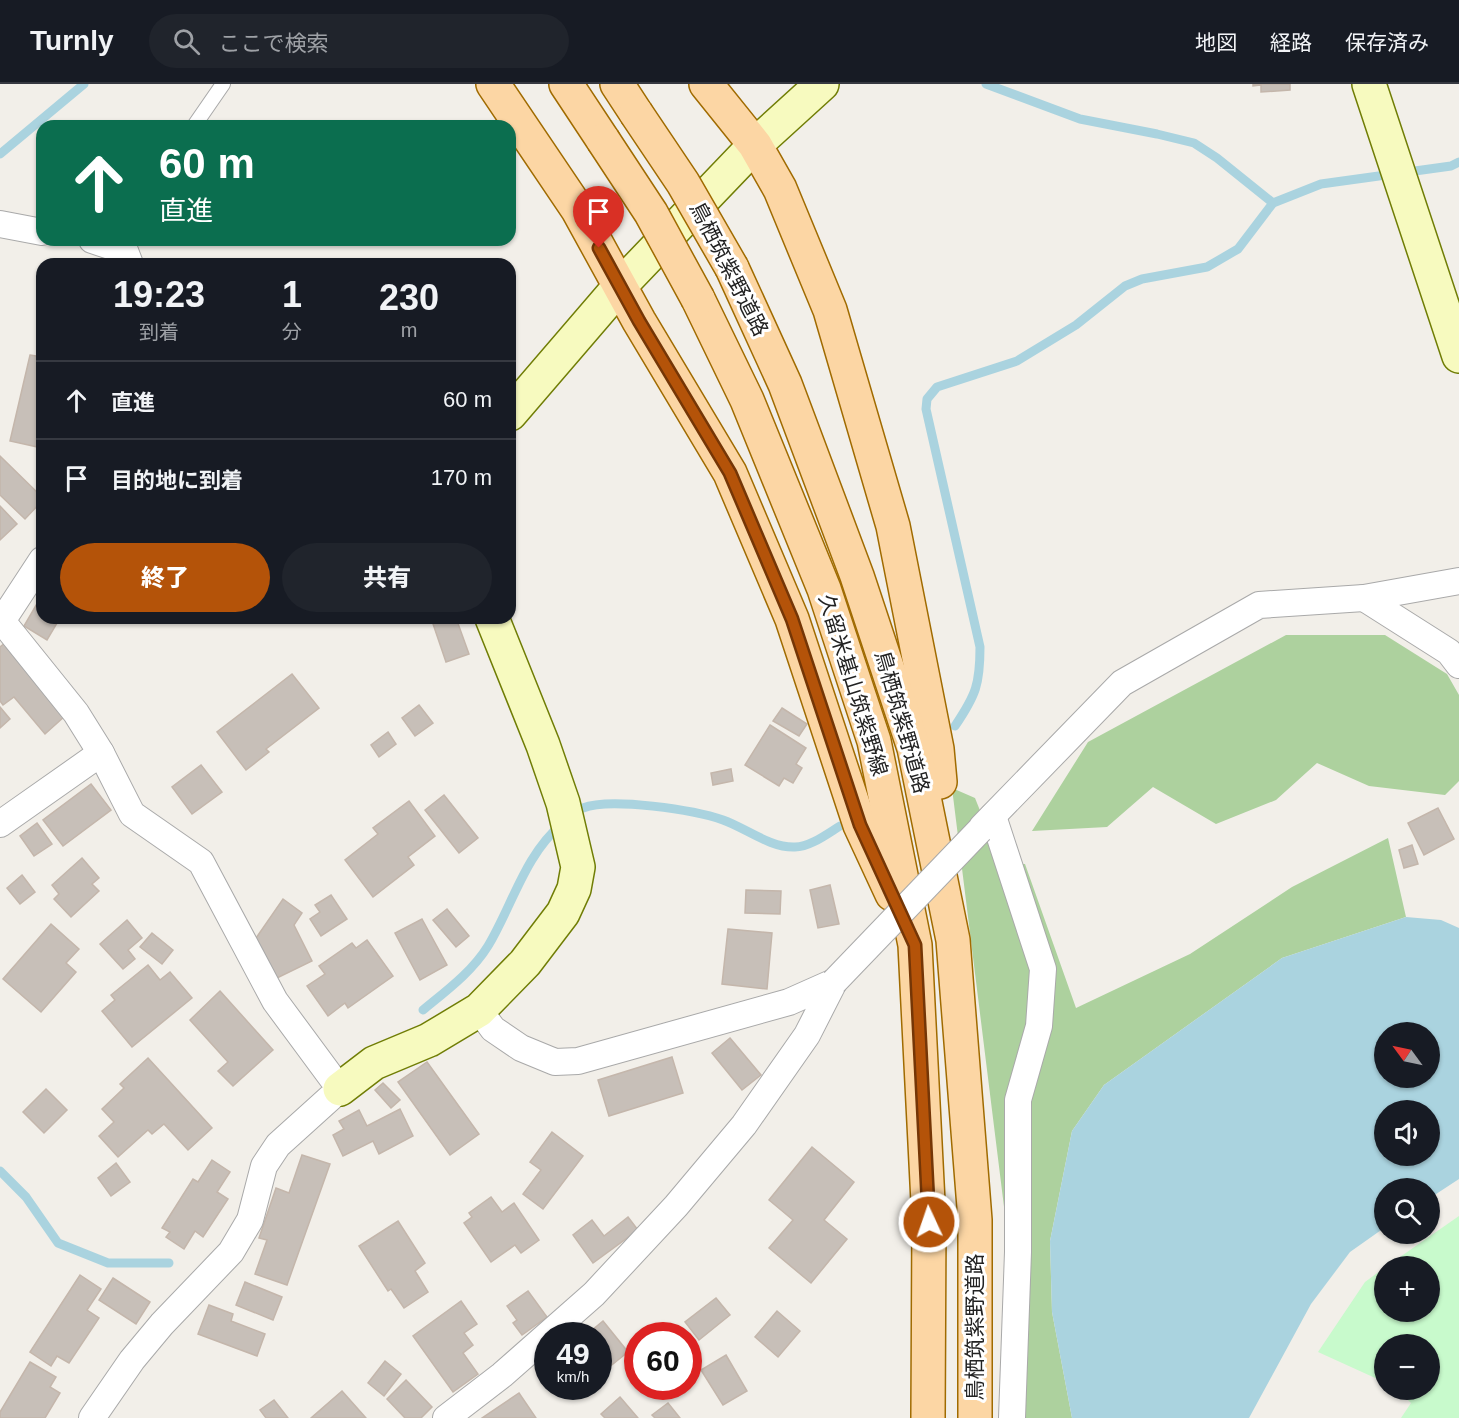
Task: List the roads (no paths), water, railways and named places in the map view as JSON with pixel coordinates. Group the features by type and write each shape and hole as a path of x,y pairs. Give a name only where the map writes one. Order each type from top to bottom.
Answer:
{"main road":[{"path":"494,84 578,210 730,473 792,619 860,825 915,945"},
{"name":"久留米基山筑紫野線","path":"566,84 651,213 698,299 747,400 824,589 874,741 915,945 929,1222 928,1418"},
{"name":"鳥栖筑紫野道路","path":"617,84 683,183 732,268 786,384 857,576 911,737 953,940 975,1220 975,1418"},
{"path":"706,84 755,145 780,189 830,310 893,526 938,749 953,940"}],"street":[{"path":"516,407 620,286 755,145 822,84"},
{"path":"1369,84 1459,356"},
{"path":"0,224 36,231"},
{"path":"110,246 128,252"},
{"path":"36,569 2,621 76,713 101,753 132,814 201,862 275,1001 340,1089"},
{"path":"446,1418 502,1375 594,1294 670,1214 744,1125 807,1035 834,982 1122,683 1258,605 1364,598 1459,581"},
{"path":"1364,598 1449,652 1459,665"},
{"path":"92,1418 132,1360 162,1324 231,1252 250,1220 264,1166 278,1145 340,1089 374,1063 429,1040 479,1010 525,963 563,913 574,889 578,867 572,834 543,745 494,624"},
{"path":"0,824 101,753"},
{"path":"986,823 1042,969 1039,1026 1018,1101 1018,1252 1012,1418"},
{"path":"479,1010 493,1029 521,1047 555,1062 578,1060 789,1002 834,982"}],"lane":[{"path":"198,120 224,84"}],"water":[{"path":"1406,917 1441,920 1459,928 1459,1179 1440,1191 1440,1178 1374,1178 1374,1235 1350,1252 1311,1304 1249,1418 1072,1418 1052,1312 1050,1241 1072,1131 1104,1085 1282,958"}],"waterway":[{"path":"41,120 84,84"},
{"path":"986,84 1080,119 1194,143 1217,158 1273,203"},
{"path":"0,154 36,124"},
{"path":"955,726 968,706 978,680 980,647 926,409 927,399 937,387 1017,361 1076,325 1125,286 1142,279 1207,267 1238,249 1273,203 1321,184 1451,166 1459,162"},
{"path":"572,816 582,809 596,805 653,806 710,816 732,823 767,841 795,847 812,842 840,826"},
{"path":"423,1010 458,981 482,955 538,850 561,825"},
{"path":"0,1171 26,1197 58,1243 108,1263 169,1263"}]}
